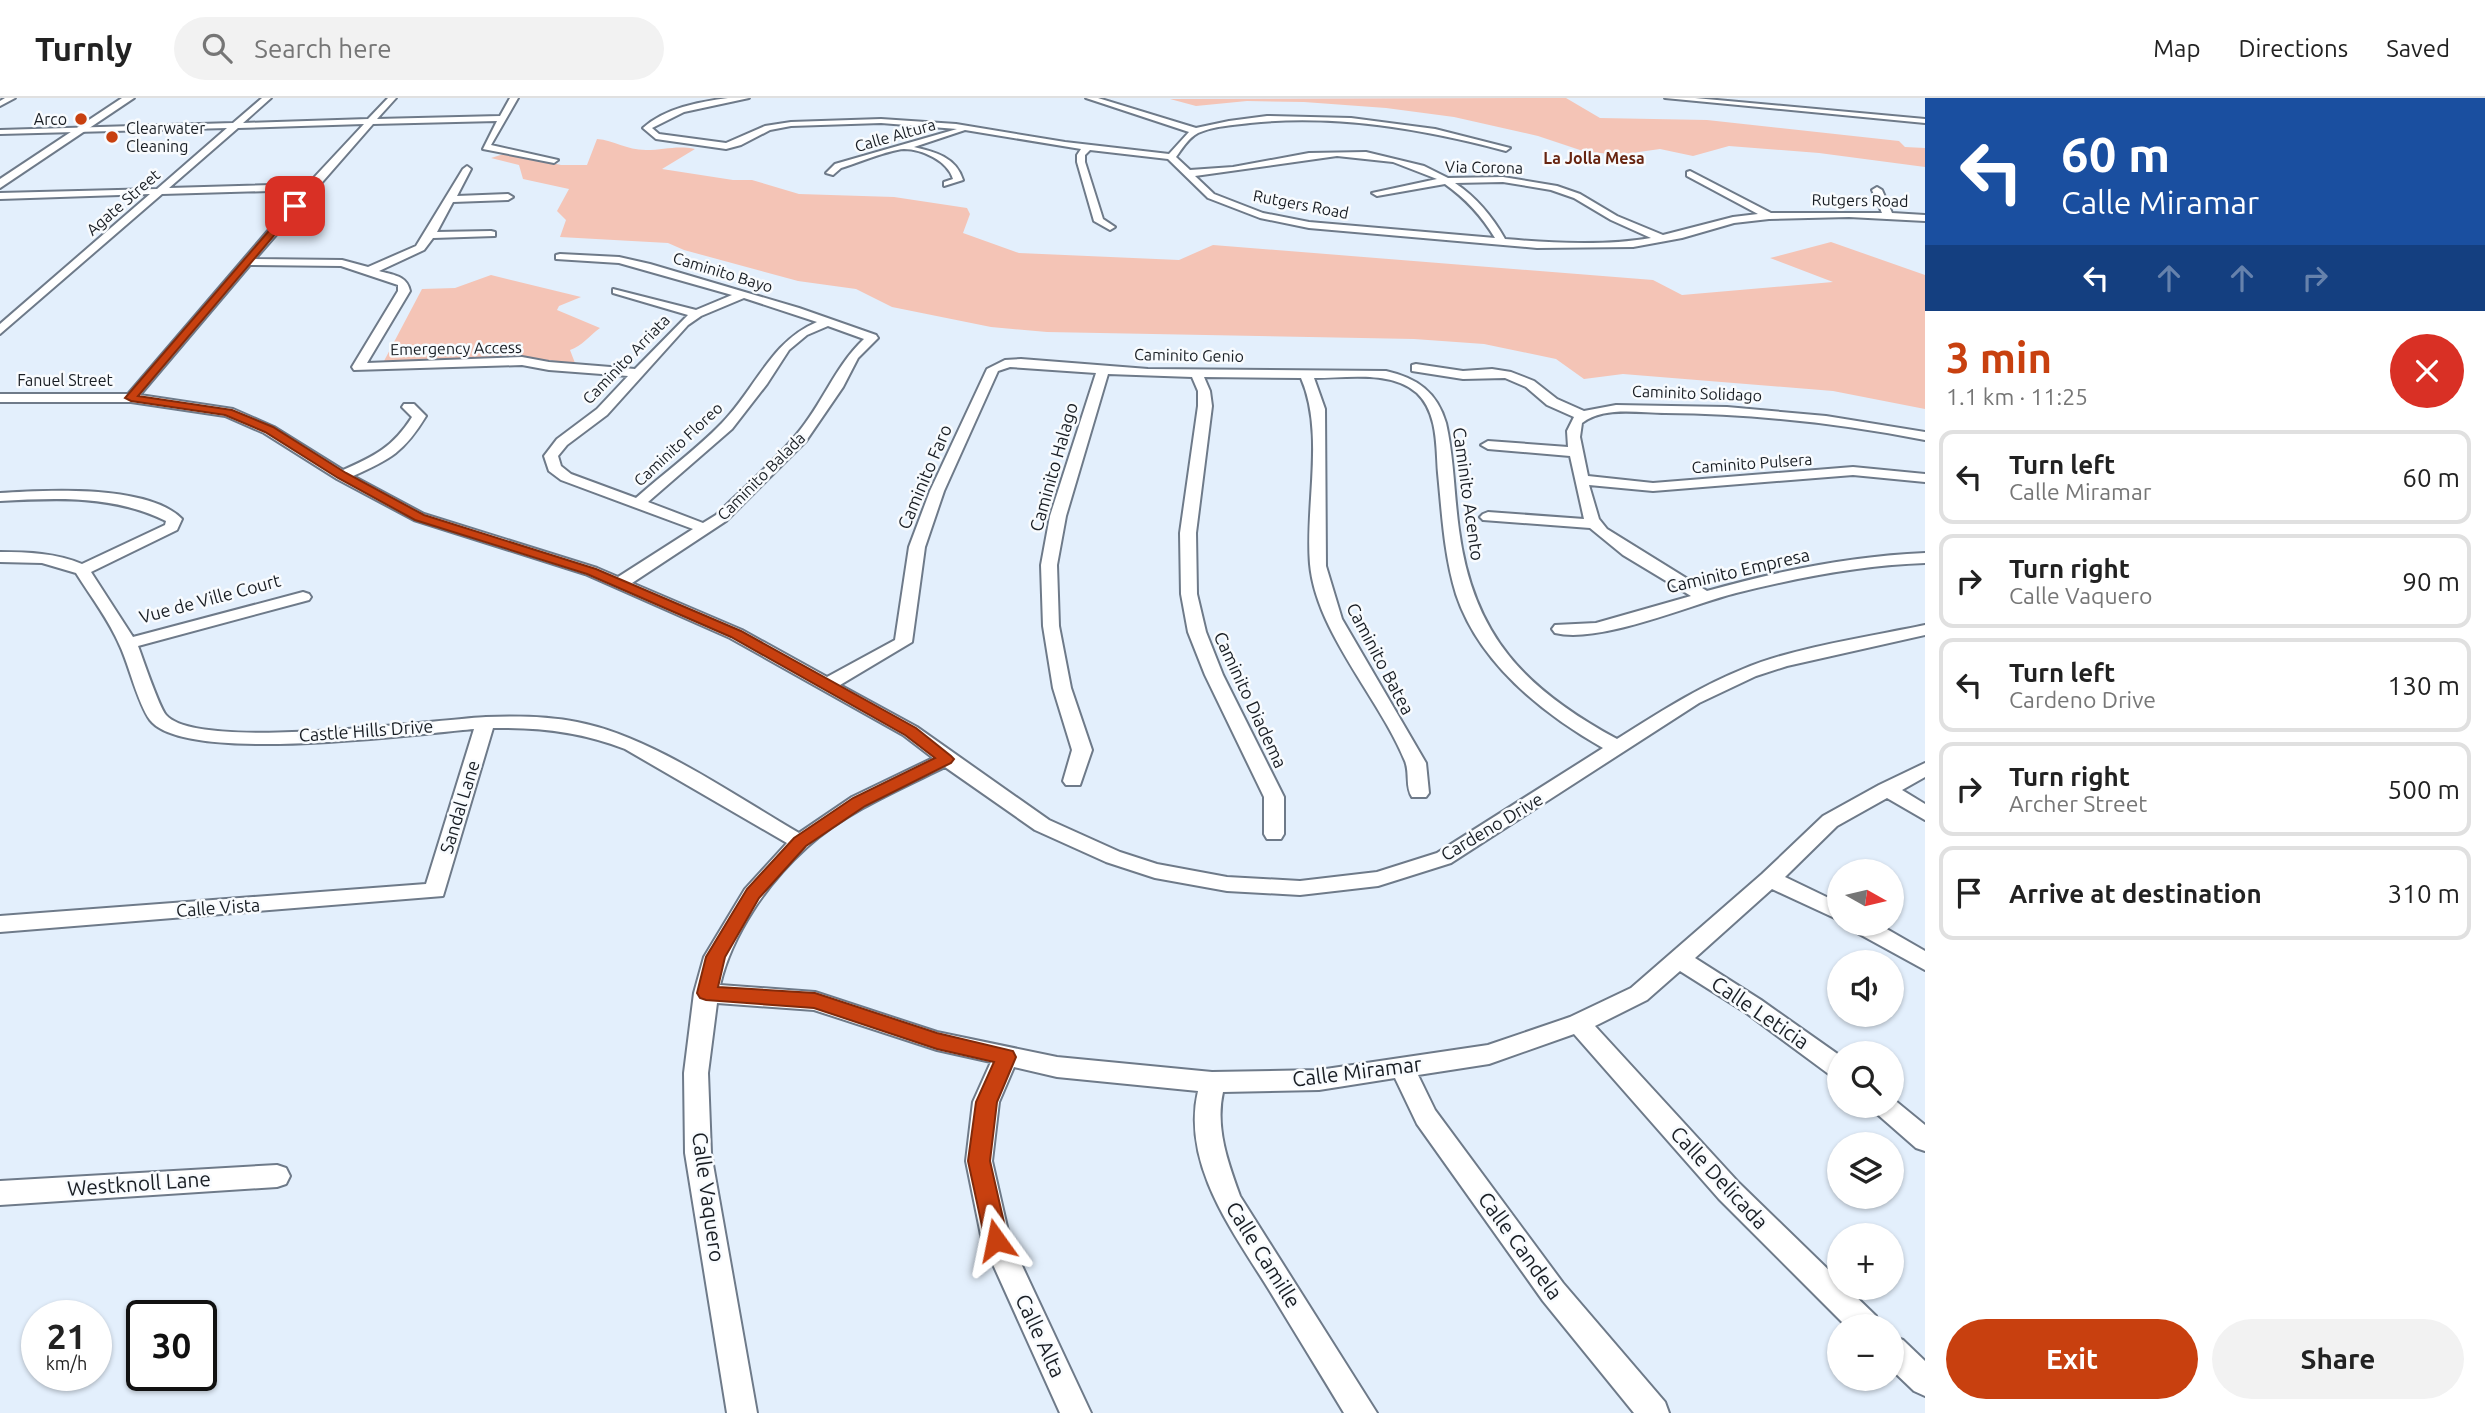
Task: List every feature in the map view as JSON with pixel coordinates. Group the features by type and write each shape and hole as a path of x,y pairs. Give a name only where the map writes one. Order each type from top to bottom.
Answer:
{"main road":[{"path":"0,184 129,98"}],"street":[{"path":"0,104 11,98"},
{"name":"Agate Street","path":"0,330 267,98"},
{"path":"131,398 311,187 392,98"},
{"path":"514,98 486,147 554,160"},
{"path":"745,98 677,112 647,128 656,136 726,146 738,144 768,128 791,124 918,122 1087,148 1171,157 1189,135 1196,131 1240,122 1323,119 1459,137 1506,148"},
{"path":"1090,98 1196,131"},
{"path":"1669,98 1770,102 1925,121"},
{"path":"0,132 502,118"},
{"name":"Calle Altura","path":"830,173 838,166 969,128"},
{"path":"904,147 945,160 955,169 958,180 947,184"},
{"path":"1087,148 1081,155 1081,162 1099,221 1110,227"},
{"path":"1186,173 1222,173 1310,156 1336,155 1395,160 1420,167 1449,181 1475,201 1494,226 1502,242"},
{"name":"Rutgers Road","path":"1171,157 1212,196 1272,217 1346,230 1502,242 1602,246 1664,240 1732,220 1769,216 1925,218"},
{"path":"248,262 342,263 369,271 406,257 420,248 430,235 467,169"},
{"path":"1690,174 1769,216"},
{"name":"Via Corona","path":"1377,193 1449,181 1501,180 1557,189 1664,240"},
{"path":"0,197 311,187"},
{"path":"1877,190 1888,216"},
{"path":"451,199 508,197"},
{"path":"430,235 491,234"},
{"name":"Caminito Bayo","path":"560,257 619,260 685,277 872,338"},
{"name":"Emergency Access","path":"369,271 398,280 403,284 404,291 358,367 522,360 549,366 638,373"},
{"path":"617,291 697,314"},
{"name":"Caminito Arriata","path":"704,528 566,477 554,468 551,456 562,442 602,412 684,323 697,314 742,295"},
{"name":"Caminito Floreo","path":"637,504 727,426 763,381 784,348 803,332 828,322"},
{"name":"Caminito Balada","path":"620,583 721,518 801,438 837,387 853,356 872,338"},
{"name":"Caminito Genio","path":"993,369 1009,363 1196,373 1386,375"},
{"path":"1416,368 1463,375 1507,375 1530,384 1552,402 1584,416"},
{"name":"Caminito Faro","path":"826,685 903,642 917,547 937,491 993,369"},
{"name":"Caminito Halago","path":"1073,781 1082,750 1062,688 1051,626 1049,565 1058,516 1103,370"},
{"name":"Caminito Diadema","path":"1196,373 1204,391 1205,406 1188,533 1189,594 1197,632 1214,675 1274,797 1274,834"},
{"name":"Caminito Batea","path":"1306,374 1318,409 1318,566 1334,620 1416,763 1419,793"},
{"name":"Caminito Acento","path":"1386,375 1408,380 1416,385 1435,410 1441,431 1455,554 1465,591 1482,630 1515,675 1562,714 1618,748"},
{"name":"Fanuel Street","path":"0,398 131,398"},
{"name":"Cardeno Drive","path":"131,398 228,412 269,430 342,475 419,517 592,571 736,634 910,731 1042,825 1113,857 1156,871 1227,884 1300,888 1378,879 1444,858 1693,699 1750,672 1782,662 1925,630"},
{"path":"342,475 378,460 404,441 419,416 409,407"},
{"name":"Caminito Solidago","path":"1584,416 1613,408 1761,411 1872,425 1925,436"},
{"path":"1584,416 1576,421 1572,431 1581,481 1594,524 1610,539 1705,597"},
{"path":"1488,445 1577,452"},
{"name":"Caminito Pulsera","path":"1581,481 1653,487 1853,471 1925,478"},
{"path":"0,497 99,495 159,510 174,519 172,527 82,570 71,564 39,558 0,557"},
{"path":"1488,517 1594,524"},
{"name":"Caminito Empresa","path":"1561,629 1597,628 1705,597 1792,576 1901,559 1925,558"},
{"name":"Castle Hills Drive","path":"82,570 128,643 158,718 174,727 206,736 250,740 524,721 567,724 608,735 632,745 800,842"},
{"name":"Vue de Ville Court","path":"128,643 303,597"},
{"name":"Sandal Lane","path":"435,891 485,723"},
{"name":"Calle Vaquero","path":"742,1413 698,1153 696,1073 706,993 715,957 753,894 800,842 859,802 946,759"},
{"name":"Calle Miramar","path":"706,993 815,1001 937,1041 1057,1067 1212,1082 1319,1080 1489,1054 1578,1023 1639,994 1770,879 1829,821 1925,769"},
{"path":"1886,789 1925,813"},
{"path":"1770,879 1827,906"},
{"name":"Calle Vista","path":"0,924 435,891"},
{"path":"1881,936 1925,962"},
{"name":"Calle Leticia","path":"1680,960 1753,1006 1827,1059"},
{"name":"Calle Delicada","path":"1578,1023 1729,1191 1854,1314"},
{"name":"Calle Alta","path":"1006,1057 986,1102 979,1161 996,1240 1076,1413"},
{"name":"Calle Candela","path":"1402,1068 1426,1117 1545,1281 1654,1413"},
{"name":"Calle Camille","path":"1212,1082 1207,1106 1212,1156 1229,1201 1362,1413"},
{"path":"1899,1118 1925,1140"},
{"name":"Westknoll Lane","path":"0,1193 277,1176"},
{"path":"1904,1361 1925,1381"}],"shaded area":[{"path":"1566,98 1600,118 1707,120 1899,141 1905,147 1925,148 1925,167 1819,153 1729,146 1693,156 1660,149 1618,155 1583,151 1538,136 1454,117 1386,108 1247,101 1196,106 1170,99"},
{"path":"597,139 639,150 682,147 695,149 662,169 733,180 752,180 799,194 894,197 967,208 970,214 963,233 1019,253 1179,260 1213,245 1653,280 1682,295 1833,282 1770,258 1831,242 1925,275 1925,409 1833,391 1623,374 1584,379 1556,359 1484,344 1414,339 1047,332 991,327 892,307 856,289 798,281 684,250 668,243 560,237 566,220 557,211 569,189 523,179 519,165 491,158 507,153 561,165 587,165"},
{"path":"491,275 581,297 559,306 557,310 600,328 570,350 575,363 519,357 459,362 384,361 422,289 455,288"}],"place":[{"name":"Arco","path":"81,119"},
{"name":"Clearwater Cleaning","path":"112,137"}],"district":[{"name":"La Jolla Mesa","path":"1594,158"}],"route":[{"path":"295,206 131,398 228,412 269,430 342,475 419,517 592,571 736,634 910,731 946,759 859,802 800,842 753,894 715,957 706,993 815,1001 937,1041 1006,1057 986,1102 979,1161 996,1240"}]}
